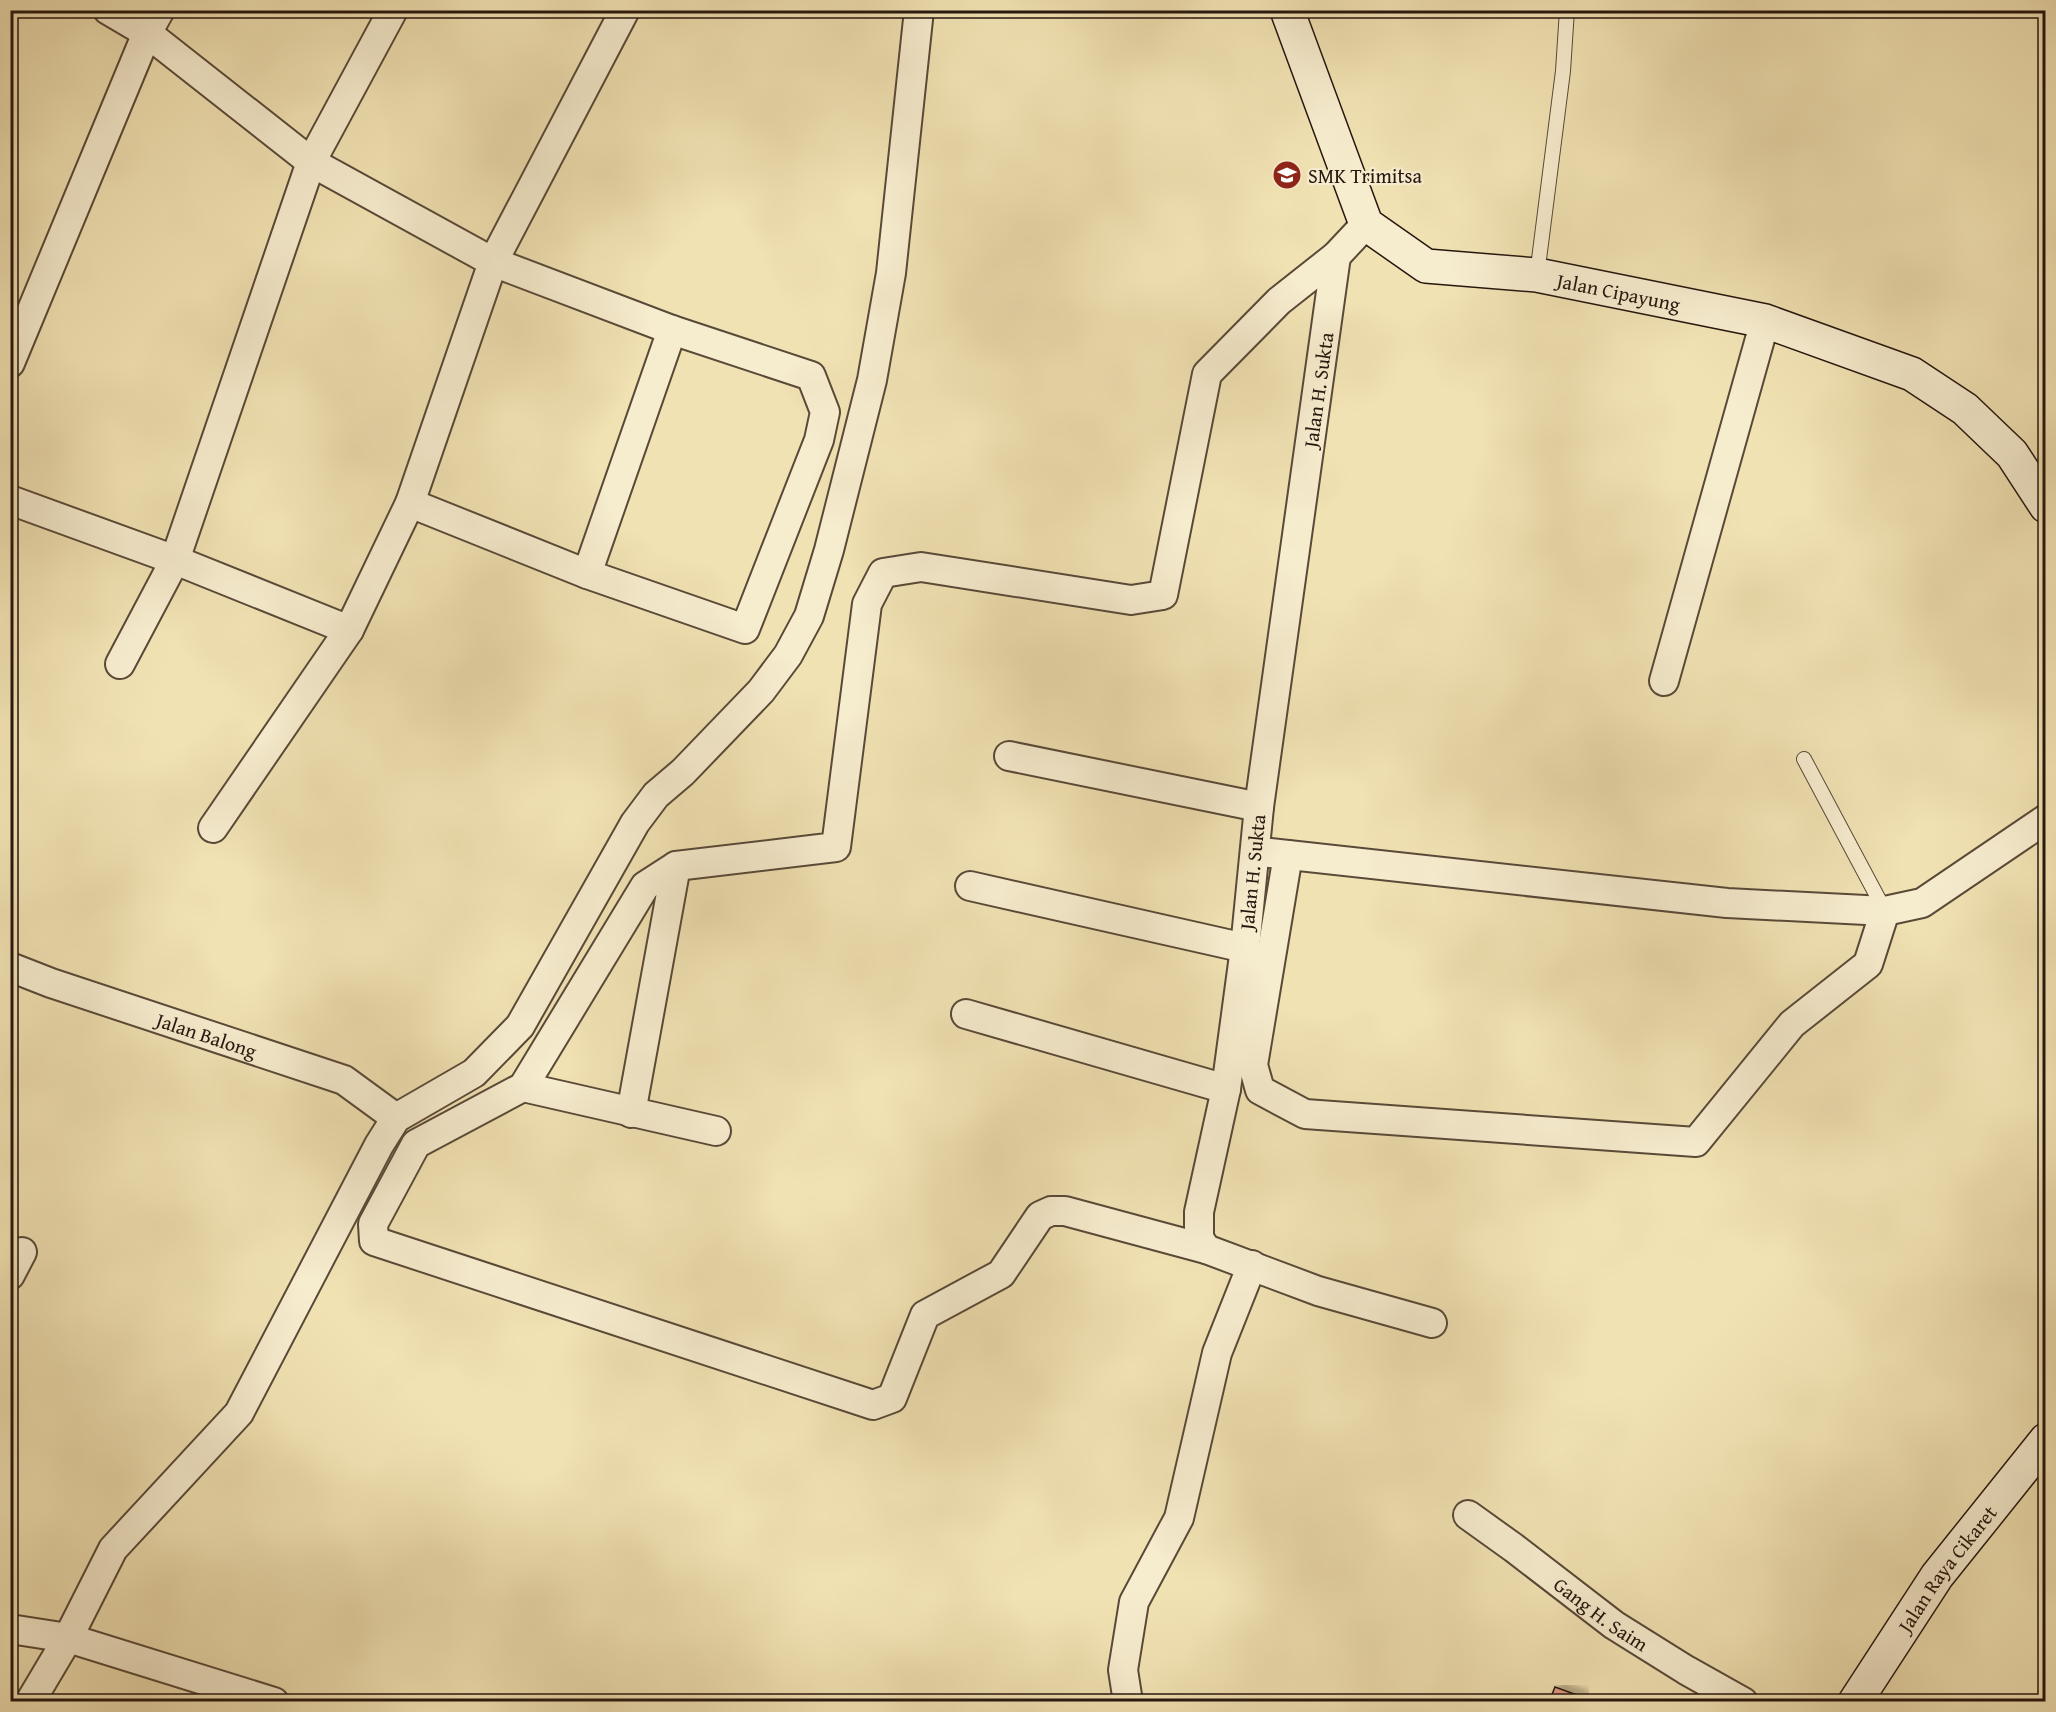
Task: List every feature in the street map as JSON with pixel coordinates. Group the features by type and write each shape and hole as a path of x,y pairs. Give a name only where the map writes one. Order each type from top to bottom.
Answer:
{"main road":[{"path":"1287,10 1366,224"},
{"name":"Jalan Cipayung","path":"1366,224 1426,266 1537,275 1766,321 1912,374 1965,409 2012,454 2046,506"},
{"name":"Jalan Raya Cikaret","path":"1855,1701 1937,1576 2046,1440"}],"street":[{"path":"108,10 154,22 311,162 493,262 672,330 811,376 825,412 819,440 745,629 587,574 410,503"},
{"path":"120,664 175,560 311,162 393,10"},
{"path":"213,828 349,630 410,503 493,262 625,10"},
{"path":"30,1701 68,1638 113,1549 238,1413 379,1145 396,1118 474,1072 520,1026 635,823 656,795 683,772 761,691 788,654 809,616 829,550 874,370 891,273 919,10"},
{"path":"10,363 154,22"},
{"path":"1366,224 1336,256 1279,301 1206,374 1163,595 1131,600 921,567 883,573 867,604 836,848 676,866 645,886 523,1087 416,1144 373,1224 374,1241 873,1405 892,1398 925,1315 1001,1274 1040,1216 1051,1211 1065,1211 1206,1249 1318,1291 1432,1323"},
{"name":"Jalan H. Sukta","path":"1206,1249 1199,1238 1199,1212 1226,1089 1245,948 1259,807 1336,256"},
{"path":"1664,681 1766,321"},
{"path":"587,574 672,330"},
{"path":"10,500 175,560 349,630"},
{"path":"1009,756 1259,807"},
{"path":"1255,850 1727,903 1885,911 1922,903 2046,819"},
{"path":"1288,855 1253,1065 1260,1090 1305,1114 1696,1142 1792,1024 1868,964 1885,911"},
{"path":"631,1113 676,866"},
{"path":"970,886 1245,948"},
{"name":"Jalan Balong","path":"10,967 51,983 344,1080 396,1118"},
{"path":"966,1014 1226,1089"},
{"path":"523,1087 716,1131"},
{"path":"1128,1701 1123,1670 1134,1602 1179,1518 1217,1353 1252,1265"},
{"name":"Gang H. Saim","path":"1468,1515 1614,1625 1686,1670 1743,1701"},
{"path":"10,1629 68,1638 274,1701"}],"lane":[{"path":"1537,275 1563,71 1566,10"},
{"path":"1804,759 1885,911"}],"building":[{"path":"1555,1687 1585,1698 1583,1702 1549,1702"}],"place":[{"name":"SMK Trimitsa","path":"1287,175"}]}
